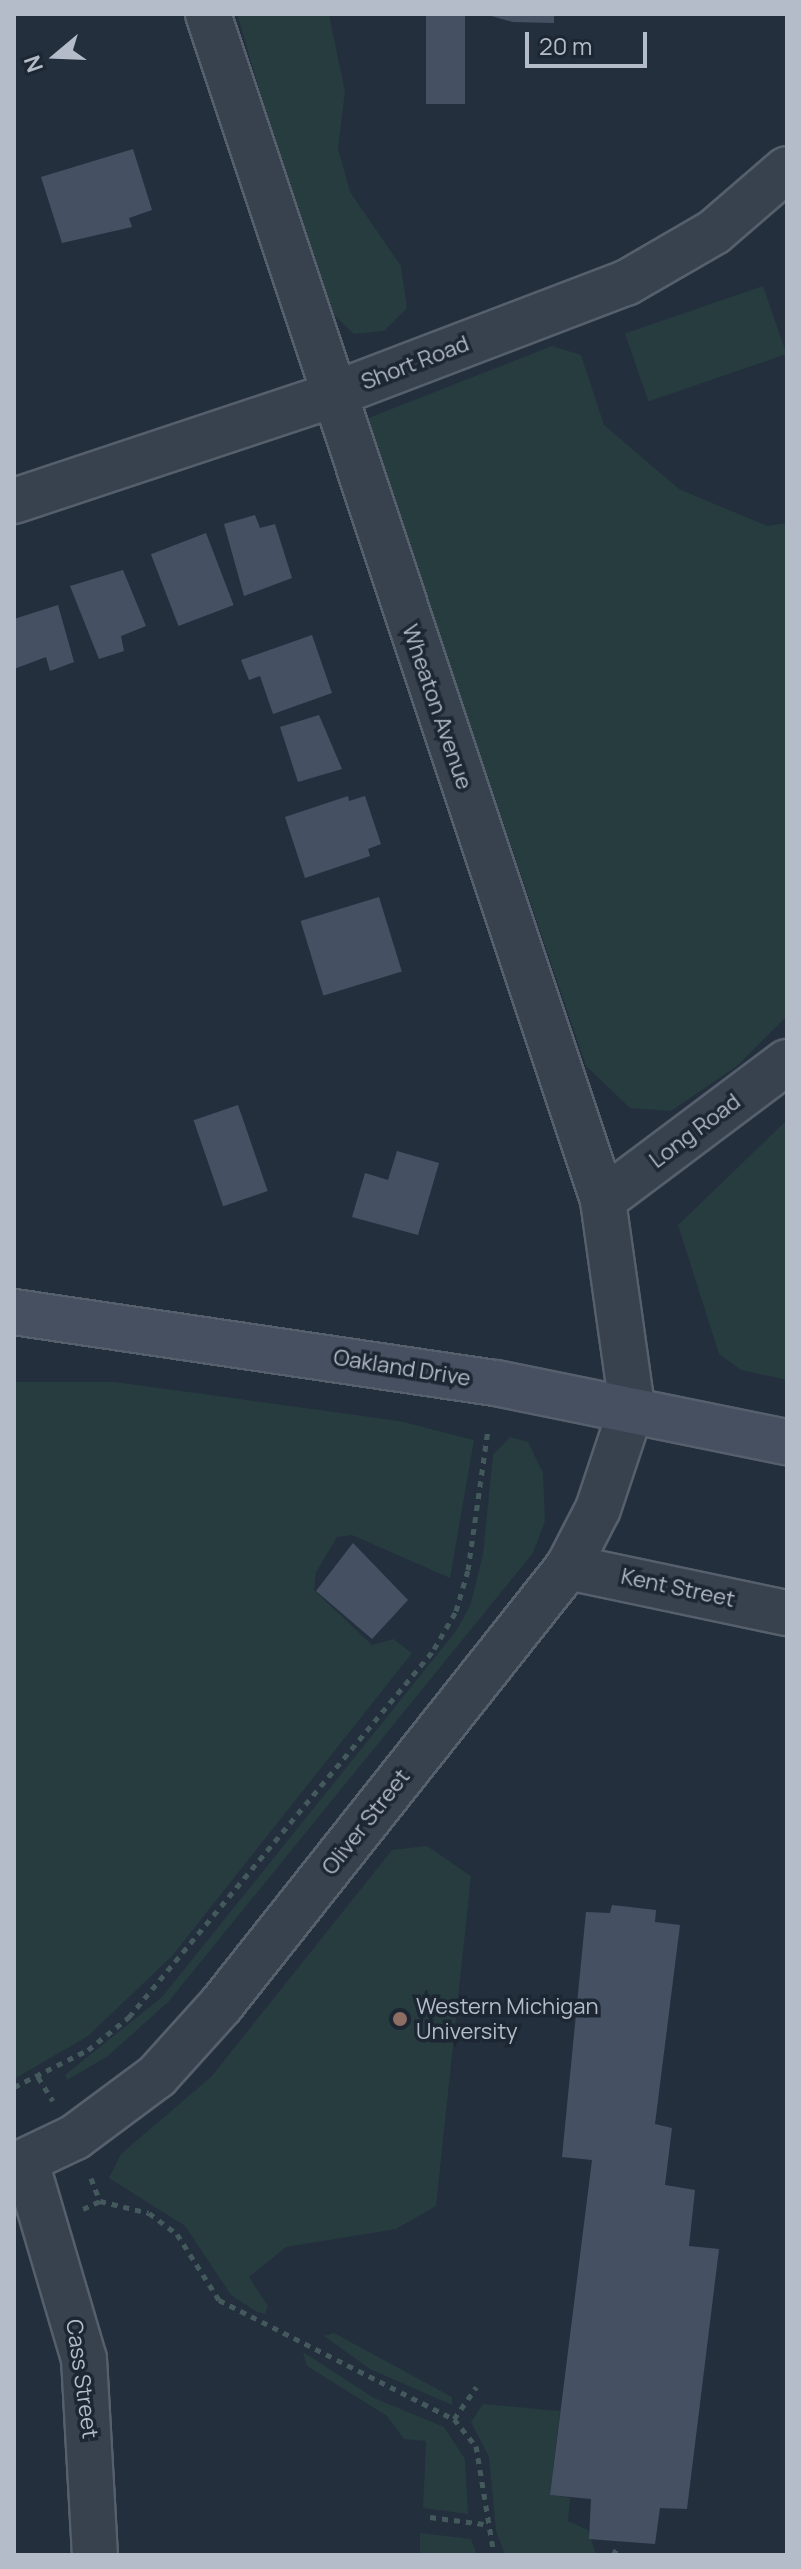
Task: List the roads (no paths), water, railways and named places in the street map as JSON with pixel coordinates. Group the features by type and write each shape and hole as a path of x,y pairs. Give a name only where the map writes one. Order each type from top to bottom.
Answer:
{"main road":[{"name":"Oakland Drive","path":"14,1312 632,1407 787,1442"}],"street":[{"name":"Wheaton Avenue","path":"208,14 332,395 603,1200 632,1407"},
{"name":"Short Road","path":"14,501 332,395 626,283 714,232 787,169"},
{"name":"Long Road","path":"603,1200 787,1062"},
{"name":"Oliver Street","path":"20,2164 75,2137 157,2076 221,2005 568,1567 598,1509 632,1407"},
{"name":"Kent Street","path":"568,1567 787,1613"},
{"name":"Cass Street","path":"20,2164 84,2359 95,2555"}],"place":[{"name":"Western Michigan University","path":"400,2019"}]}
